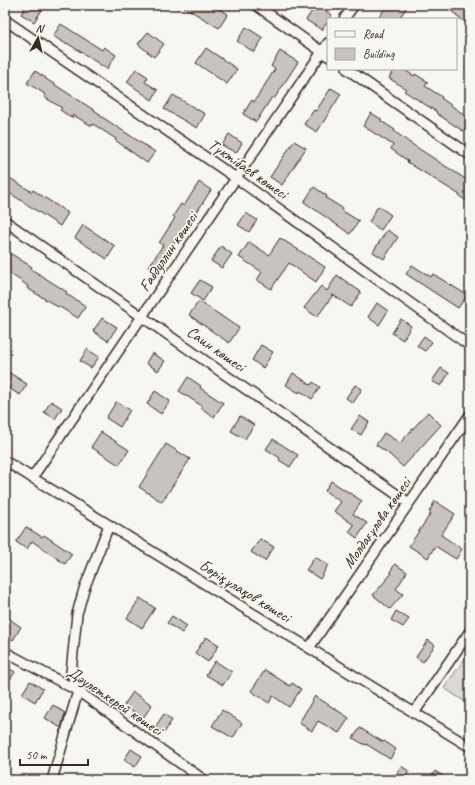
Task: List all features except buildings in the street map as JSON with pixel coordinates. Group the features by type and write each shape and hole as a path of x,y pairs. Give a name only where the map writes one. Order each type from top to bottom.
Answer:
{"street":[{"path":"256,5 325,54"},
{"path":"345,18 354,5"},
{"name":"Түктібаев көшесі","path":"5,20 236,178 470,346"},
{"name":"Ғабдуллин көшесі","path":"32,478 236,178 325,54"},
{"path":"348,70 470,155"},
{"name":"Саин көшесі","path":"5,221 409,503"},
{"name":"Молдағұлова көшесі","path":"310,648 470,415"},
{"name":"Бөріқұлақов көшесі","path":"5,461 470,748"},
{"path":"52,780 78,691 71,672 77,614 84,589 110,525"},
{"path":"414,713 470,631"},
{"name":"Дәулеткерей көшесі","path":"5,652 78,691 204,780"}],"shaded area":[{"path":"470,651 470,705 444,688"}]}
